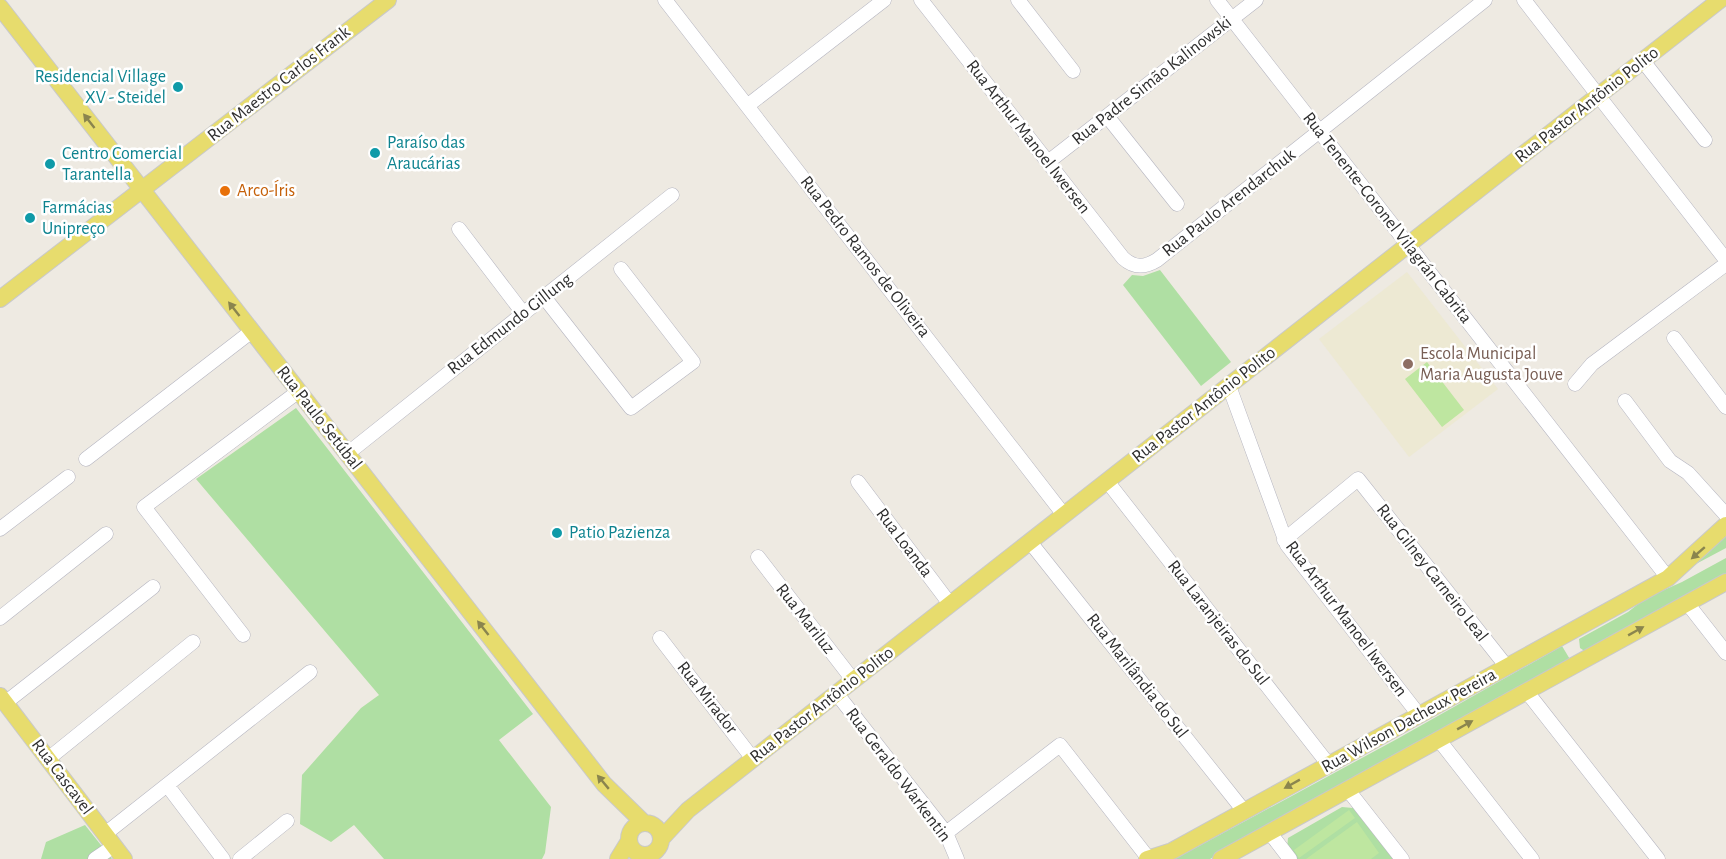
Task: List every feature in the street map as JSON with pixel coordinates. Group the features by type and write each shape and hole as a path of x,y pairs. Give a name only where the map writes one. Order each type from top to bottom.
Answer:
{"main road":[{"name":"Rua Maestro Carlos Frank","path":"0,300 388,0"},
{"name":"Rua Pastor Antônio Polito","path":"651,852 688,810 1720,0"},
{"name":"Rua Paulo Setúbal","path":"0,7 604,784 648,824"},
{"name":"Rua Wilson Dacheux Pereira","path":"1148,859 1172,851 1668,578 1726,525"},
{"name":"Rua Wilson Dacheux Pereira","path":"1221,859 1726,582"},
{"path":"1574,630 1572,647 1574,652 1586,659"},
{"name":"Rua Cascavel","path":"3,699 114,846"},
{"path":"1381,736 1392,736 1400,743 1402,752 1396,763"},
{"name":"Rua Pastor Antônio Polito","path":"648,824 688,810"},
{"path":"618,859 635,827 648,824 658,830 651,852"},
{"path":"629,841 634,850 651,852 668,859"}],"street":[{"name":"Rua Pedro Ramos de Oliveira","path":"665,0 1064,515"},
{"path":"747,106 884,0"},
{"name":"Rua Arthur Manoel Iwersen","path":"921,0 1123,258 1131,264 1140,266"},
{"path":"1018,0 1073,71"},
{"name":"Rua Tenente-Coronel Vilagrán Cabrita","path":"1217,0 1668,578"},
{"name":"Rua Padre Simão Kalinowski","path":"1048,162 1256,0"},
{"name":"Rua Paulo Arendarchuk","path":"1140,266 1157,260 1485,0"},
{"path":"1524,0 1726,262 1592,364 1575,384"},
{"path":"1643,61 1705,140"},
{"path":"1107,116 1177,204"},
{"name":"Rua Edmundo Gillung","path":"347,453 672,195"},
{"path":"459,229 524,313"},
{"path":"544,297 631,408 693,362 621,268"},
{"path":"86,459 252,331"},
{"path":"1674,338 1726,407"},
{"name":"Rua Arthur Manoel Iwersen","path":"1229,386 1284,540 1419,715"},
{"path":"243,635 144,507 298,391"},
{"path":"1625,401 1670,460 1688,473 1726,515"},
{"path":"0,529 68,477"},
{"name":"Rua Gilney Carneiro Leal","path":"1284,540 1358,478 1507,667"},
{"name":"Rua Laranjeiras do Sul","path":"1107,481 1329,765"},
{"name":"Rua Loanda","path":"858,482 950,604"},
{"path":"0,618 106,534"},
{"name":"Rua Marilândia do Sul","path":"1030,542 1244,811"},
{"name":"Rua Mariluz","path":"758,557 854,680"},
{"path":"3,699 153,587"},
{"path":"1688,603 1726,653"},
{"name":"Rua Mirador","path":"660,638 753,759"},
{"path":"48,759 193,642"},
{"path":"95,859 114,846 167,785 310,672"},
{"path":"1527,692 1658,859"},
{"name":"Rua Geraldo Warkentin","path":"837,694 946,833 957,859"},
{"path":"1439,740 1532,859"},
{"path":"946,833 1060,744 1148,859"},
{"path":"167,785 223,859"},
{"path":"1348,789 1402,859"},
{"path":"240,859 287,821"},
{"path":"1269,833 1290,859"}],"shaded area":[{"name":"Escola Municipal Maria Augusta Jouve","path":"1407,272 1498,389 1409,457 1319,339"}],"green space":[{"path":"1160,270 1231,362 1201,386 1123,285 1132,275 1143,276"},
{"path":"1427,362 1464,410 1442,427 1405,379"},
{"path":"296,408 533,714 499,740 551,807 545,853 542,859 384,859 354,825 331,842 300,824 302,775 361,708 379,695 196,479"},
{"path":"1726,533 1726,548 1694,565"},
{"path":"1726,558 1726,575 1586,652 1580,648 1579,639 1628,612 1646,598"},
{"path":"1562,646 1571,661 1210,859 1175,859 1397,739"},
{"path":"1342,807 1353,808 1393,859 1295,859 1287,849 1288,838"},
{"path":"1349,810 1355,818 1299,858 1294,850"},
{"path":"1357,822 1379,853 1371,859 1306,859"},
{"path":"85,825 112,859 41,859 46,842"}],"place":[{"name":"Residencial Village XV - Steidel","path":"178,87"},
{"name":"Paraíso das Araucárias","path":"375,153"},
{"name":"Centro Comercial Tarantella","path":"50,164"},
{"name":"Arco-Íris","path":"225,191"},
{"name":"Farmácias Unipreço","path":"30,218"},
{"name":"Escola Municipal Maria Augusta Jouve","path":"1408,364"},
{"name":"Patio Pazienza","path":"557,533"}]}
